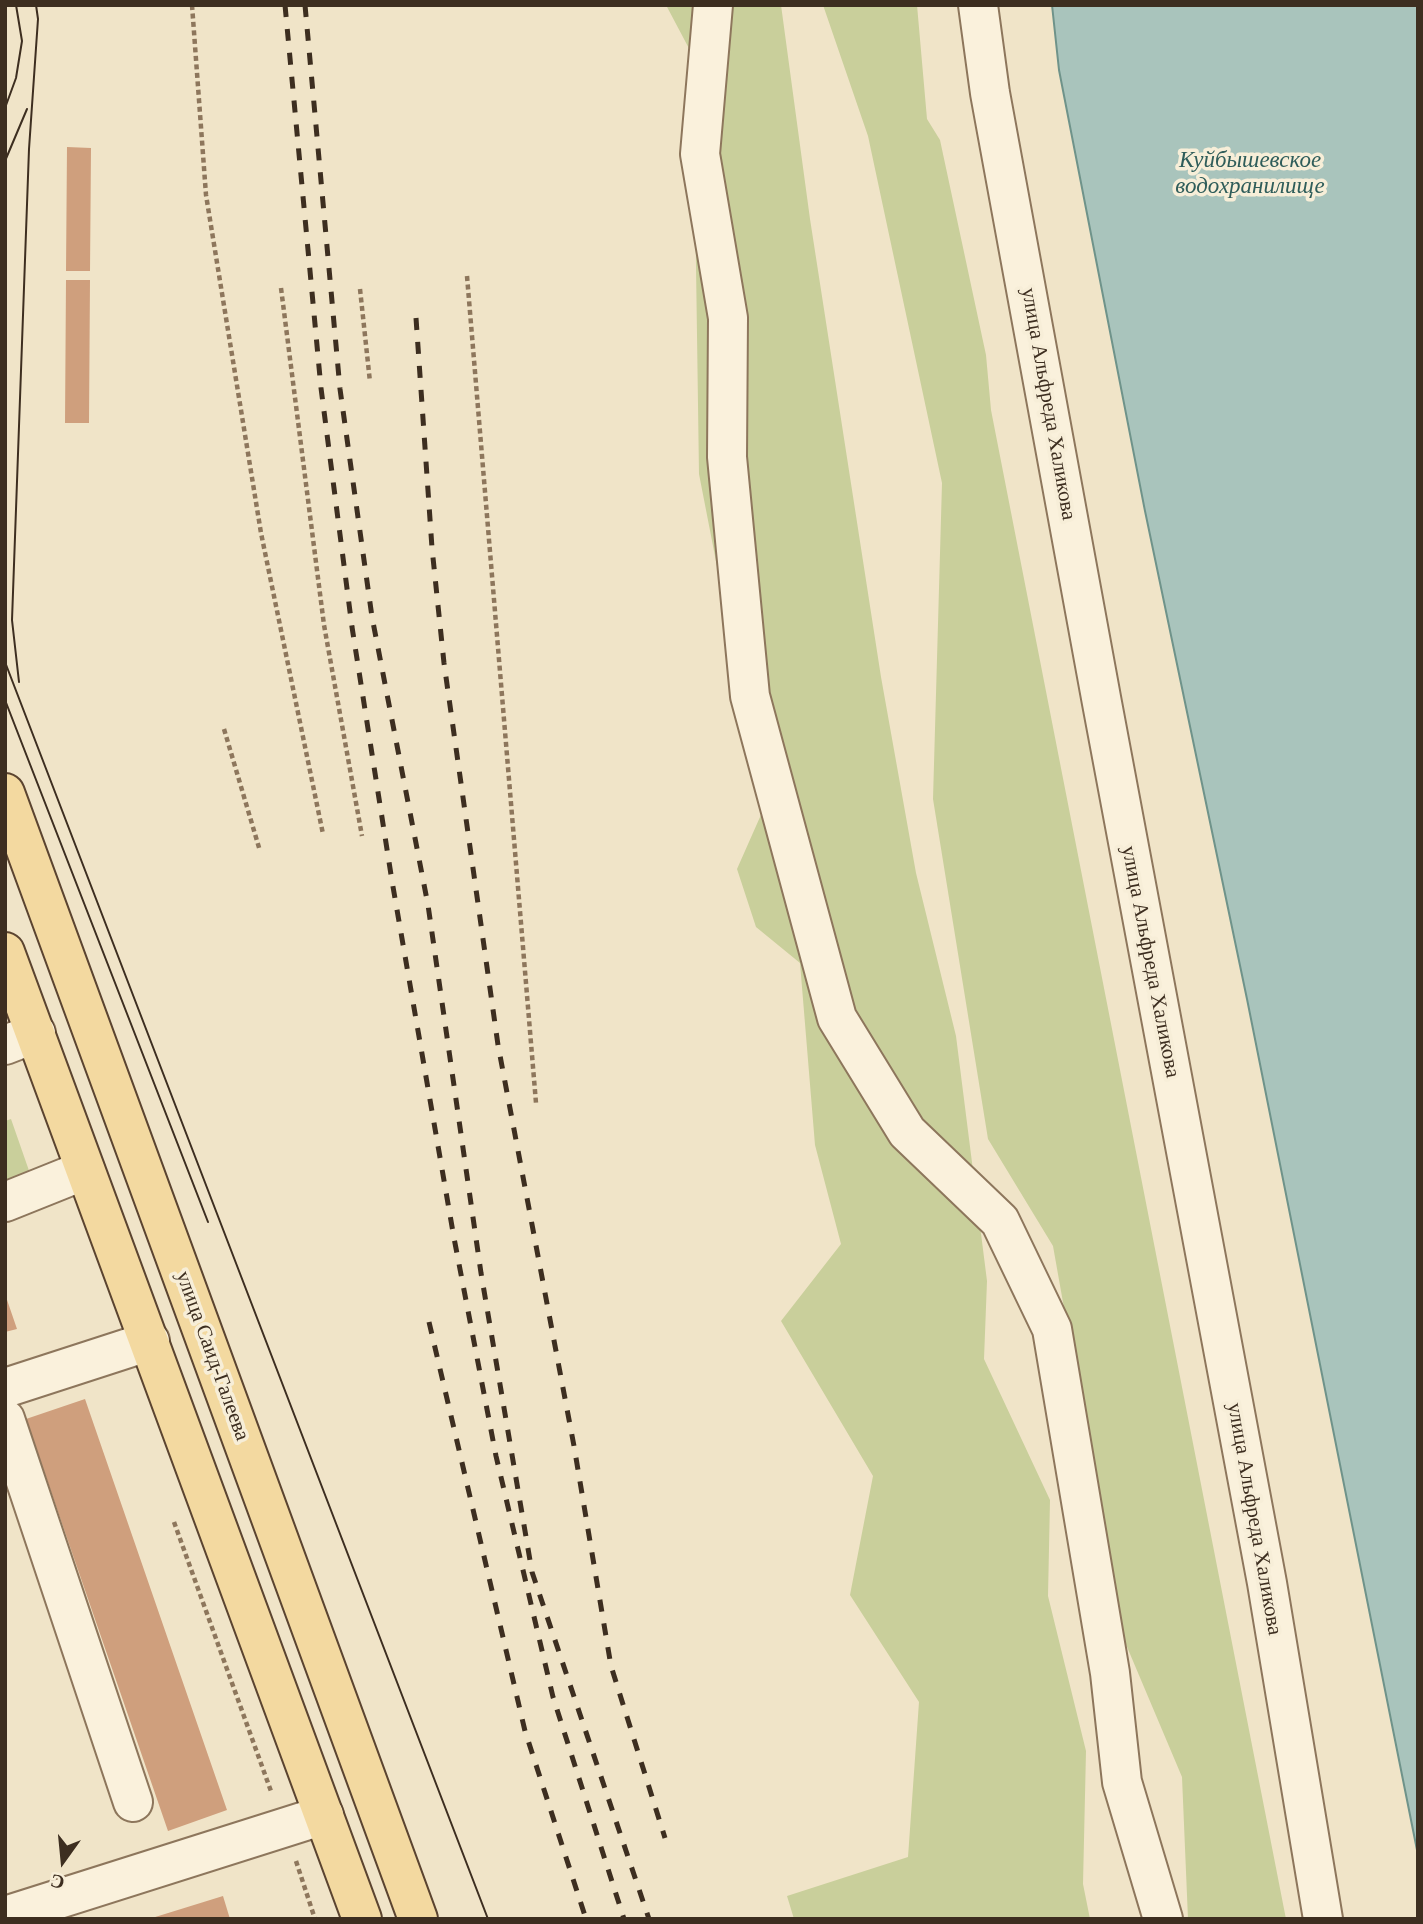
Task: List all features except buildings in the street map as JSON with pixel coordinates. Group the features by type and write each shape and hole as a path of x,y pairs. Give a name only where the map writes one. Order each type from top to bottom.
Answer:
{"main road":[{"name":"улица Саид-Галеева","path":"5,793 418,1919"},
{"path":"5,952 21,1039 85,1170 362,1919"},
{"path":"21,1039 86,1014"}],"street":[{"path":"713,5 700,154 728,318 727,457 750,696 837,1018 907,1132 1000,1221 1052,1329 1110,1673 1122,1782 1163,1919"},
{"name":"улица Альфреда Халикова","path":"978,5 990,93 1267,1583 1323,1919"},
{"path":"5,1202 85,1170"},
{"path":"5,1388 150,1341"},
{"path":"5,1419 133,1802"},
{"path":"5,1916 324,1815"}],"path":[{"path":"192,5 206,195 261,533 323,834"},
{"path":"467,276 536,1103"},
{"path":"281,288 324,625 362,836"},
{"path":"360,289 370,382"},
{"path":"223,729 260,851"},
{"path":"173,1519 315,1919"}],"green space":[{"path":"666,5 781,5 810,219 881,677 916,873 956,1036 987,1281 984,1359 1050,1500 1048,1596 1086,1751 1083,1884 1090,1919 794,1919 787,1896 908,1857 919,1702 850,1595 873,1476 781,1321 841,1244 815,1145 800,963 756,927 737,869 764,808 699,474 693,56"},
{"path":"823,5 917,5 927,119 940,140 986,355 991,410 1286,1919 1188,1919 1182,1777 1122,1635 1053,1246 988,1139 933,799 942,483 868,136"},
{"path":"11,1119 34,1185 5,1195 5,1121"}],"water":[{"name":"Куйбышевское водохранилище","path":"1052,5 1418,5 1418,1855 1247,999 1145,511 1059,70"}],"tram line":[{"path":"5,108 16,78 22,41 16,5"},
{"path":"19,682 12,620 29,149 38,19 36,5"},
{"path":"5,161 27,109"},
{"path":"5,662 488,1919"},
{"path":"5,700 208,1222"}],"railway":[{"path":"285,5 321,388 352,627 392,881 454,1238 496,1456 553,1697 624,1919"},
{"path":"305,5 340,389 372,617 428,905 481,1273 532,1572 649,1919"},
{"path":"416,318 432,548 444,663 498,1045 574,1446 611,1666 665,1838"},
{"path":"429,1322 525,1731 586,1919"}]}
